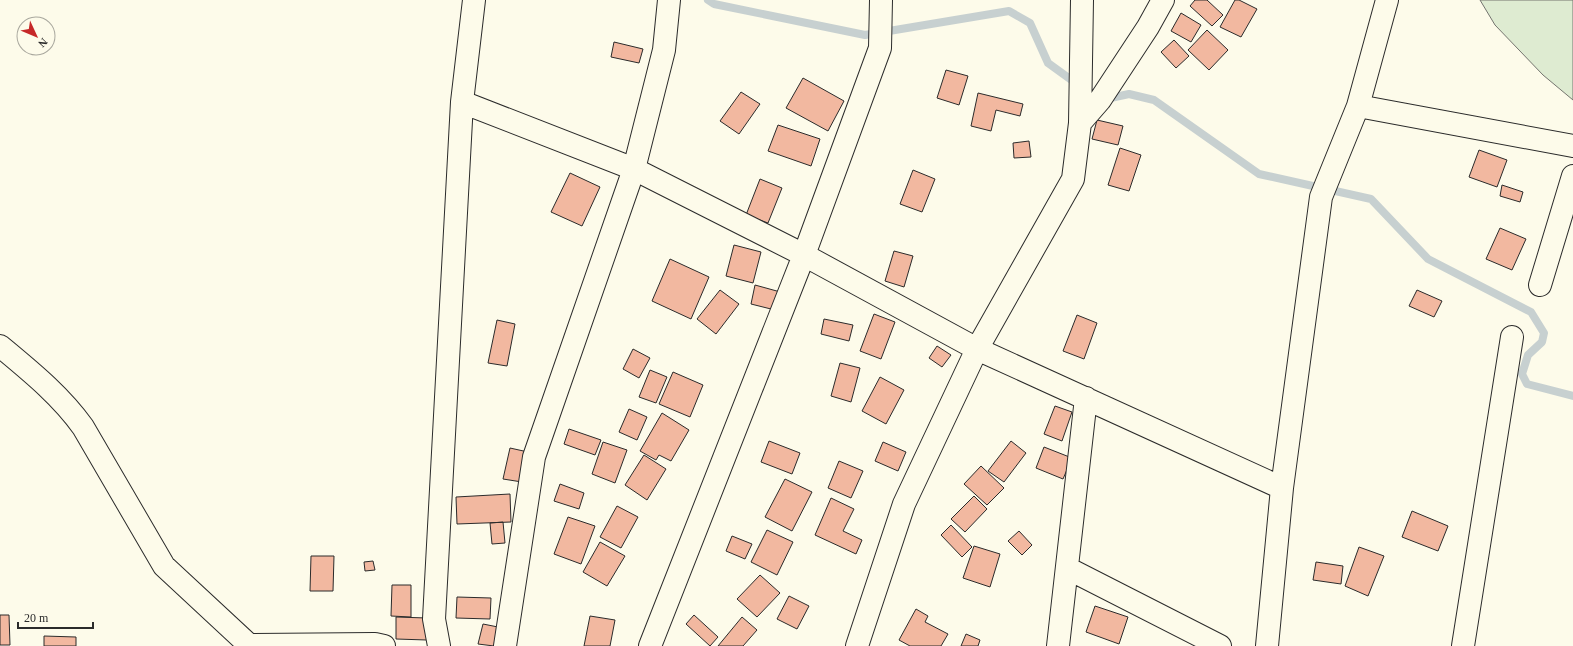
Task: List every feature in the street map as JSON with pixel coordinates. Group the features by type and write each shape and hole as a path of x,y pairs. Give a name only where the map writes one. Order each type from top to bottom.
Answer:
{"street":[{"path":"439,646 434,619 462,102 474,0"},
{"path":"505,646 534,457 634,169 664,50 669,0"},
{"path":"650,646 804,255 880,48 881,0"},
{"path":"857,646 904,504 977,348 1073,179 1080,123 1082,0"},
{"path":"1080,123 1100,100 1148,27 1163,0"},
{"path":"1267,646 1282,488 1324,188 1358,106 1387,0"},
{"path":"462,102 634,169 804,255 977,348 1282,488"},
{"path":"1358,106 1573,146"},
{"path":"1540,285 1573,176"},
{"path":"1463,646 1512,336"},
{"path":"0,346 38,377 70,408 83,427 164,566 249,646 375,644 384,646"},
{"path":"1058,646 1086,398"},
{"path":"1067,568 1220,646"}],"green space":[{"path":"1480,0 1573,0 1573,100 1543,75 1495,25"}],"building":[{"path":"1195,0 1207,0 1223,15 1212,26 1190,6"},
{"path":"1235,0 1239,0 1257,9 1241,37 1220,27"},
{"path":"1181,13 1201,25 1191,42 1171,31"},
{"path":"1207,30 1228,50 1209,70 1188,50"},
{"path":"1174,40 1189,56 1176,68 1161,52"},
{"path":"614,42 643,49 639,63 611,57"},
{"path":"946,70 968,76 959,105 937,98"},
{"path":"803,78 844,101 828,131 786,108"},
{"path":"741,92 760,104 739,134 720,121"},
{"path":"978,93 1023,104 1020,116 996,110 991,131 971,126"},
{"path":"1097,120 1123,126 1118,145 1092,139"},
{"path":"778,125 820,139 811,166 768,151"},
{"path":"1029,141 1031,157 1014,158 1013,143"},
{"path":"1120,148 1141,155 1129,191 1108,185"},
{"path":"1479,150 1507,160 1497,187 1469,177"},
{"path":"913,170 935,179 922,212 900,204"},
{"path":"570,173 600,187 582,226 551,212"},
{"path":"760,179 782,188 768,223 746,215"},
{"path":"1502,185 1523,192 1520,202 1500,196"},
{"path":"1500,228 1526,239 1512,270 1486,259"},
{"path":"734,245 761,252 753,283 726,276"},
{"path":"894,251 913,256 904,287 885,281"},
{"path":"670,259 709,277 691,319 652,301"},
{"path":"755,285 784,293 779,311 751,304"},
{"path":"720,290 739,304 716,334 697,319"},
{"path":"1417,290 1442,301 1434,317 1409,306"},
{"path":"874,314 895,322 881,359 860,351"},
{"path":"1077,315 1097,323 1084,359 1063,351"},
{"path":"824,319 853,325 849,341 821,334"},
{"path":"497,320 515,324 507,366 488,363"},
{"path":"937,346 951,355 942,367 929,358"},
{"path":"633,349 650,358 639,378 623,369"},
{"path":"840,363 860,368 851,402 831,396"},
{"path":"650,370 667,377 656,403 639,397"},
{"path":"673,372 703,385 690,417 659,404"},
{"path":"880,377 904,390 886,424 862,411"},
{"path":"1055,406 1072,412 1062,441 1044,434"},
{"path":"629,409 647,417 637,440 619,432"},
{"path":"662,413 689,430 671,461 659,455 656,460 640,451"},
{"path":"569,429 601,440 595,455 564,444"},
{"path":"769,441 800,453 792,474 761,462"},
{"path":"1011,441 1026,453 1004,482 988,471"},
{"path":"603,442 627,450 615,483 592,474"},
{"path":"883,442 906,452 898,471 875,461"},
{"path":"1044,447 1072,458 1063,479 1036,468"},
{"path":"510,448 528,452 522,482 503,479"},
{"path":"644,455 666,469 647,500 625,485"},
{"path":"839,461 863,471 851,498 828,488"},
{"path":"981,466 1004,488 987,505 964,484"},
{"path":"785,479 812,492 792,531 765,517"},
{"path":"560,484 584,493 579,509 554,501"},
{"path":"510,494 511,522 457,524 456,497"},
{"path":"974,496 987,509 965,532 951,519"},
{"path":"831,498 854,509 843,531 862,540 856,554 815,535"},
{"path":"617,506 638,517 621,548 600,537"},
{"path":"1412,511 1448,526 1438,551 1402,537"},
{"path":"568,517 595,526 581,564 554,554"},
{"path":"503,522 505,543 492,544 490,523"},
{"path":"951,525 972,547 962,557 941,535"},
{"path":"767,530 793,542 777,575 751,562"},
{"path":"1019,531 1032,545 1022,555 1008,541"},
{"path":"732,536 752,544 745,559 726,551"},
{"path":"600,542 625,556 607,586 583,572"},
{"path":"974,546 1000,554 990,587 963,578"},
{"path":"1359,547 1384,556 1368,596 1345,586"},
{"path":"311,556 334,556 333,591 310,591"},
{"path":"373,561 375,570 365,571 364,562"},
{"path":"1316,562 1343,566 1341,584 1313,580"},
{"path":"760,575 780,593 757,617 737,599"},
{"path":"392,585 411,585 411,617 391,616"},
{"path":"789,596 809,606 797,629 777,619"},
{"path":"457,597 491,598 490,619 456,618"},
{"path":"1095,606 1128,617 1119,644 1086,632"},
{"path":"916,609 928,616 925,622 948,634 941,646 910,646 899,640"},
{"path":"0,615 9,615 10,645 0,645"},
{"path":"694,615 718,637 710,646 686,624"},
{"path":"590,616 615,620 610,646 584,646"},
{"path":"396,617 427,618 427,640 396,639"},
{"path":"742,617 757,630 743,646 718,646"},
{"path":"483,624 498,627 494,646 478,644"},
{"path":"966,634 980,640 978,646 961,646"},
{"path":"44,636 76,637 76,646 44,646"}],"waterway":[{"path":"708,0 714,4 865,35 1009,11 1030,23 1048,63 1077,84"},
{"path":"1106,99 1129,94 1154,100 1259,174 1371,199 1428,259 1531,312 1544,333 1542,342 1528,355 1522,374 1527,384 1573,396"}]}
